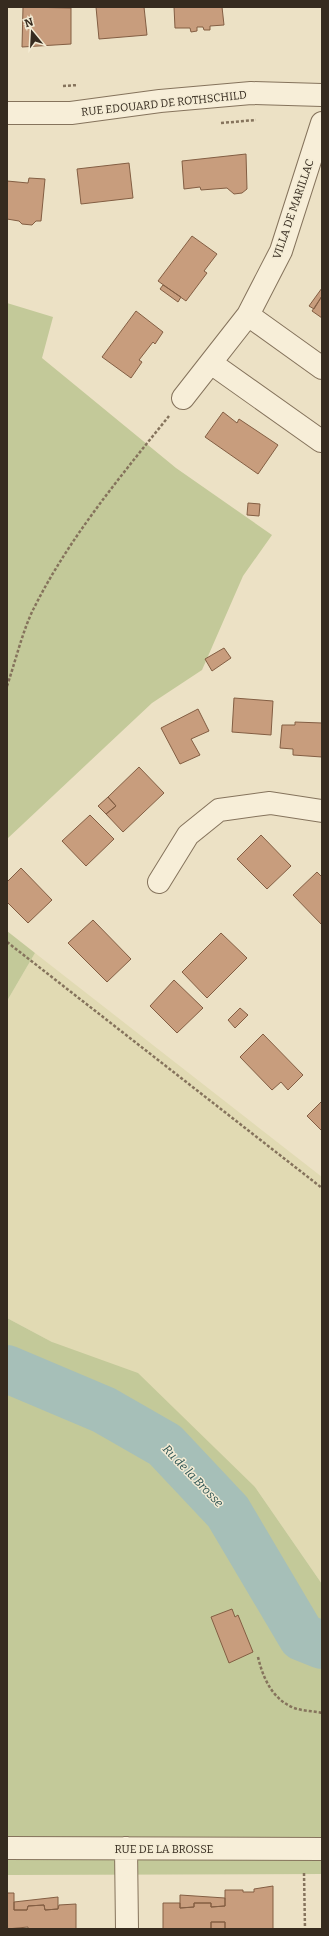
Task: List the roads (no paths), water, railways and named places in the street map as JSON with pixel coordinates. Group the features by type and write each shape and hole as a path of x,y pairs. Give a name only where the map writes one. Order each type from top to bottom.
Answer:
{"street":[{"name":"RUE EDOUARD DE ROTHSCHILD","path":"7,113 71,113 160,101 250,93 322,95"},
{"name":"VILLA DE MARILLAC","path":"183,398 248,315 282,251 322,123"},
{"path":"248,315 322,368"},
{"path":"211,363 321,441 322,439"},
{"path":"160,882 188,835 220,810 270,803 322,810"},
{"name":"RUE DE LA BROSSE","path":"7,1848 313,1849"},
{"path":"126,1848 127,1929"}],"waterway":[{"name":"Ru de la Brosse","path":"7,1369 104,1410 165,1445 228,1512 302,1637 322,1645"}]}
